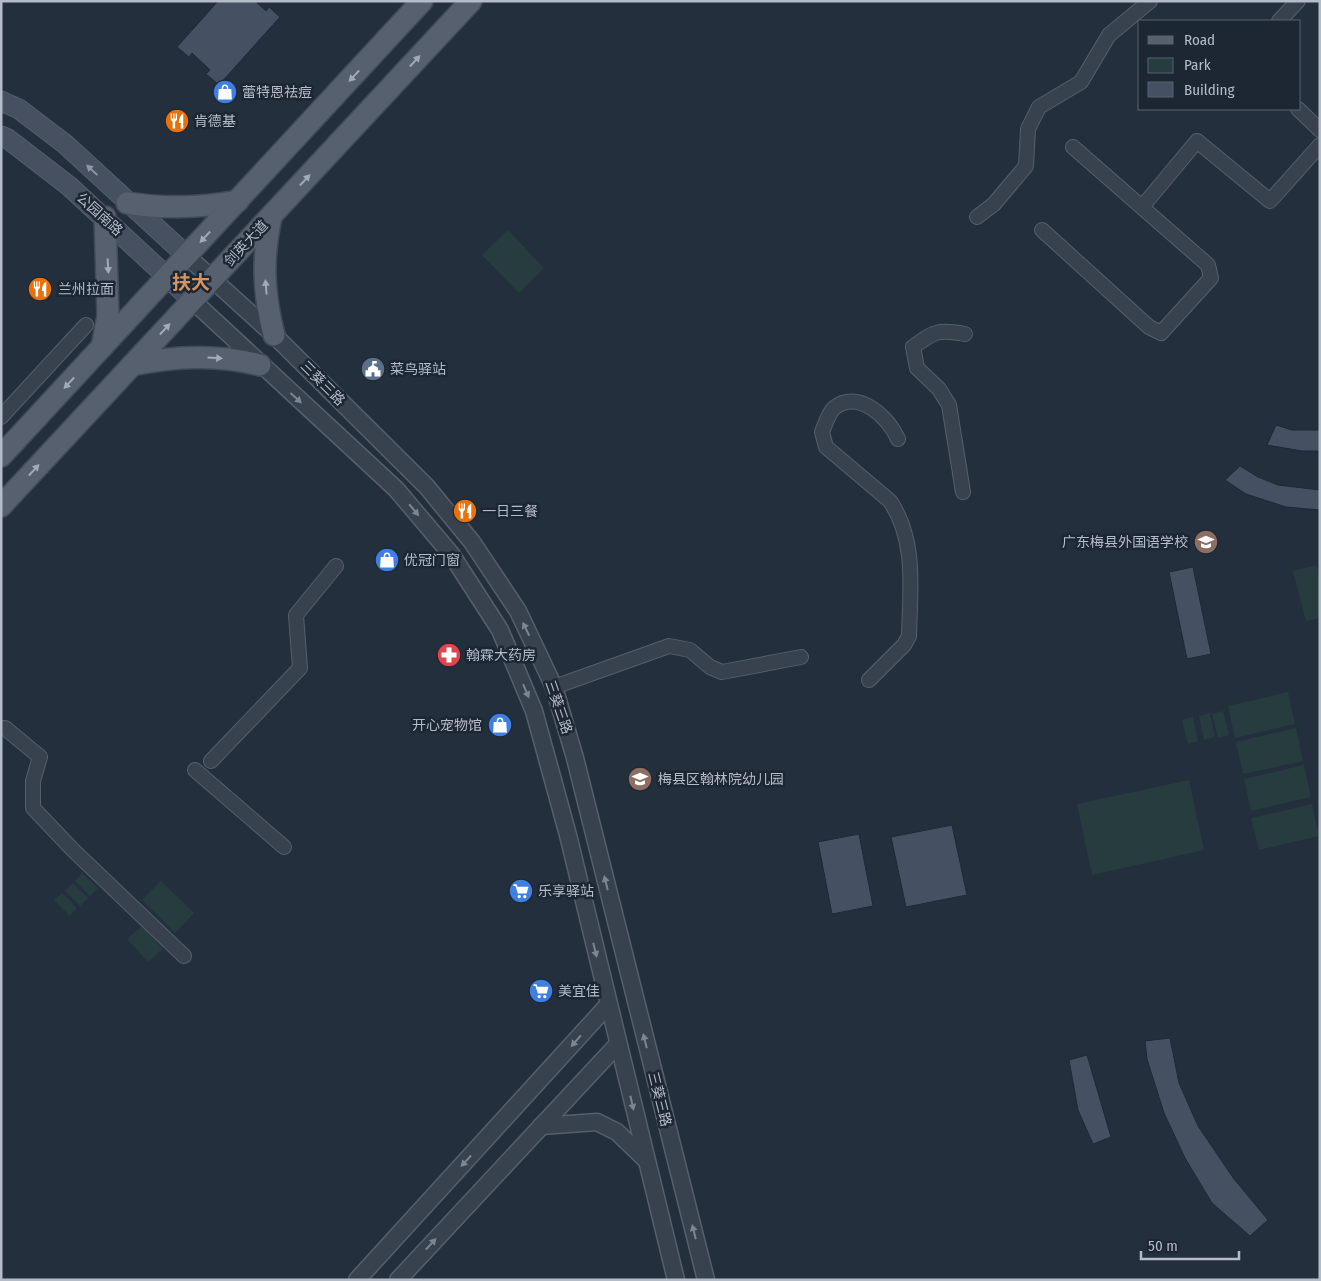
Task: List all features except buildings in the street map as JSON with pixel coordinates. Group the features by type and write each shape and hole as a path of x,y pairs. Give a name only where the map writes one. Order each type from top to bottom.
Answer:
{"main road":[{"path":"1,456 422,1"},
{"name":"剑英大道","path":"1,506 471,1"},
{"name":"公园南路","path":"1,101 19,109 65,144 127,203 187,256"},
{"name":"公园南路","path":"1,136 8,139 69,186 105,217 192,300"},
{"path":"127,203 159,208 184,208 209,207 238,201"},
{"path":"272,216 264,248 268,310 274,335"},
{"path":"102,347 108,316 105,217"},
{"path":"132,365 163,359 197,356 236,359 260,365"}],"street":[{"path":"977,217 994,204 1026,166 1028,129 1039,107 1081,82 1109,35 1150,1"},
{"path":"1280,20 1298,1"},
{"path":"1299,110 1320,130"},
{"path":"1142,207 1196,141 1270,201 1320,145"},
{"path":"1042,230 1149,327 1161,332 1211,278 1208,265 1073,147"},
{"name":"三葵三路","path":"187,256 274,335 428,487 472,542 518,611 554,687 575,758 706,1280"},
{"name":"三葵三路","path":"192,300 396,489 451,554 500,630 534,711 568,835 645,1159 676,1280"},
{"path":"1,417 86,325"},
{"path":"963,492 948,405 939,388 917,368 913,347 929,335 944,330 965,334"},
{"path":"869,680 904,645 909,636 911,555 897,511 890,501 826,447 822,432 833,410 840,404 858,401 865,404 892,427 898,439"},
{"path":"211,761 300,668 296,615 336,566"},
{"path":"554,687 669,646 690,650 710,667 722,672 801,656"},
{"path":"5,728 40,757 34,781 33,808 73,850 184,956"},
{"path":"195,770 284,847"},
{"path":"357,1280 608,1005"},
{"path":"398,1280 618,1044"},
{"path":"541,1126 597,1122 617,1132 645,1159"}],"green space":[{"path":"508,230 544,268 519,293 482,255"},
{"path":"1317,565 1320,575 1320,618 1306,621 1293,571"},
{"path":"1288,692 1295,724 1235,738 1228,706"},
{"path":"1223,711 1229,735 1218,738 1212,714"},
{"path":"1210,713 1215,737 1204,740 1199,716"},
{"path":"1193,717 1198,741 1188,744 1182,720"},
{"path":"1296,728 1303,761 1243,774 1236,742"},
{"path":"1304,765 1311,797 1251,811 1244,779"},
{"path":"1189,780 1204,850 1092,875 1077,804"},
{"path":"1312,804 1319,836 1259,850 1251,818"},
{"path":"82,873 98,888 90,896 75,881"},
{"path":"161,881 194,913 175,933 142,900"},
{"path":"73,883 88,898 80,906 65,891"},
{"path":"62,893 77,908 70,916 54,900"},
{"path":"142,926 163,949 148,962 127,939"}],"place":[{"name":"蕾特恩祛痘","path":"225,92"},
{"name":"肯德基","path":"177,121"},
{"name":"兰州拉面","path":"40,289"},
{"name":"菜鸟驿站","path":"373,369"},
{"name":"一日三餐","path":"465,511"},
{"name":"广东梅县外国语学校","path":"1206,542"},
{"name":"优冠门窗","path":"387,560"},
{"name":"翰霖大药房","path":"449,655"},
{"name":"开心宠物馆","path":"500,725"},
{"name":"梅县区翰林院幼儿园","path":"640,779"},
{"name":"乐享驿站","path":"521,891"},
{"name":"美宜佳","path":"541,991"}],"district":[{"name":"扶大","path":"191,282"}]}
